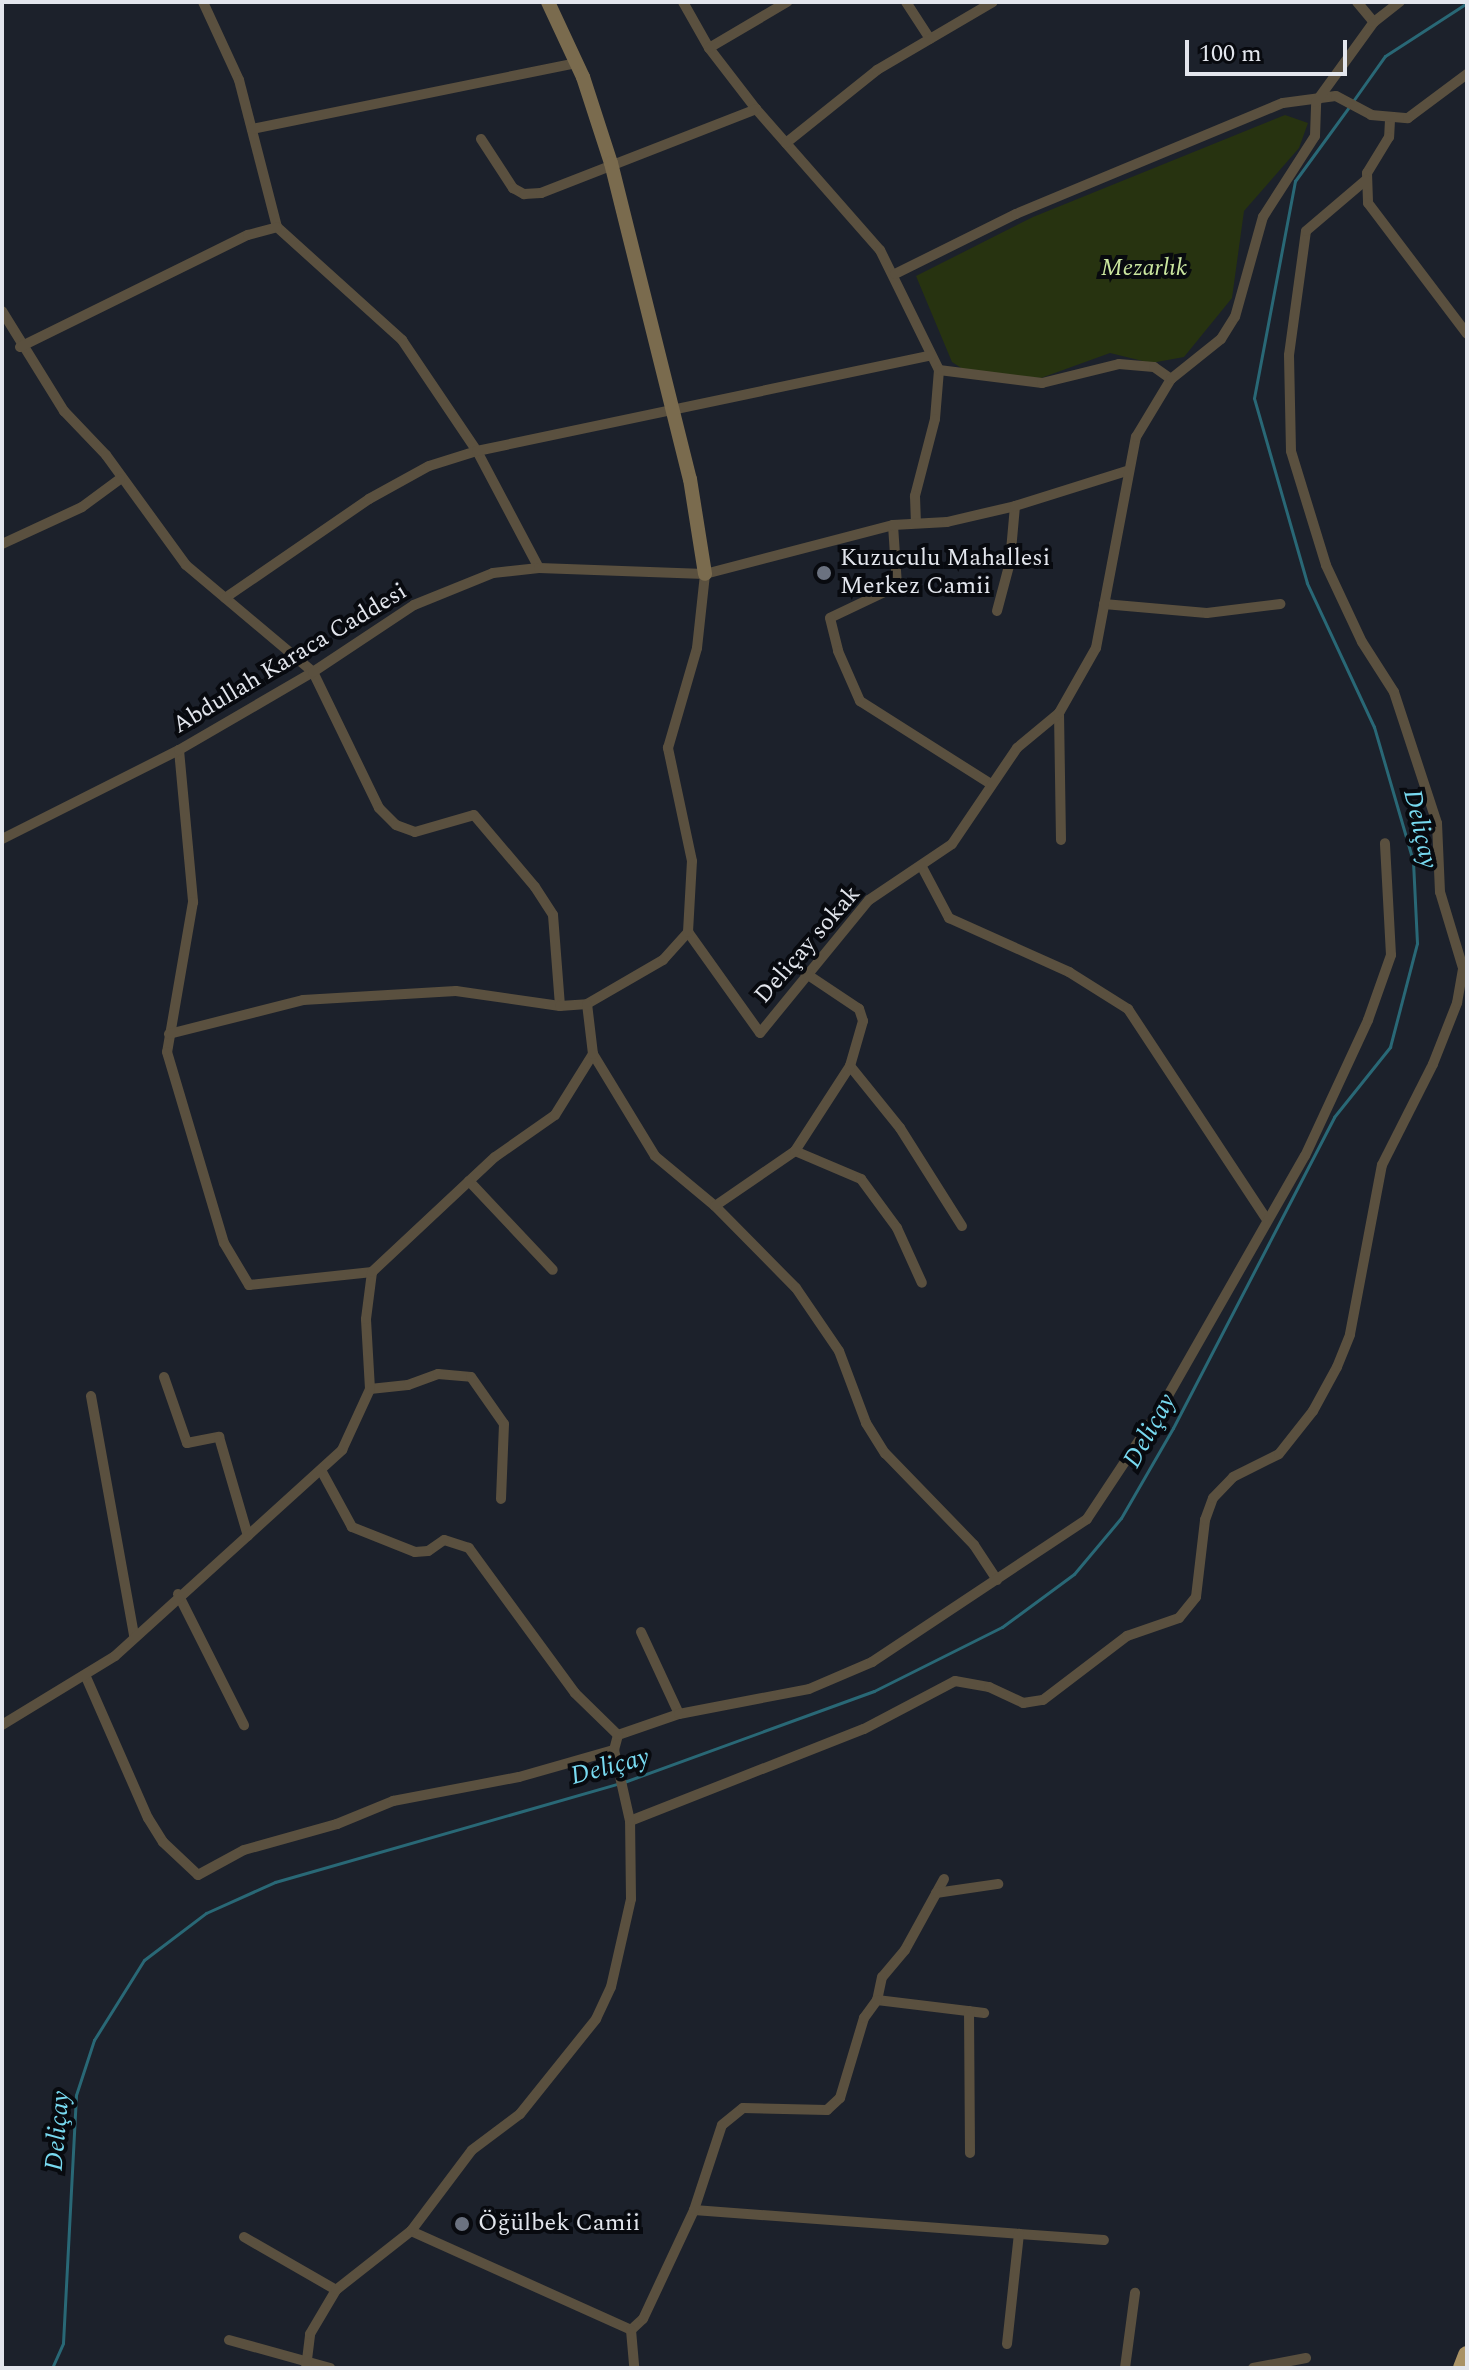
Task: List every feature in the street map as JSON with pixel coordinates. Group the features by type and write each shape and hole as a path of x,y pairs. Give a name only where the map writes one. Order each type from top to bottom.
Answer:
{"highway":[{"path":"1462,2368 1467,2355"}],"street":[{"path":"203,2 239,80 277,227 402,340 477,451 539,568"},
{"path":"169,1034 318,998 456,991 560,1006 587,1004 663,960 688,932 692,861 668,748 697,648 705,574 673,409 611,163 577,63 548,2"},
{"path":"683,2 709,48 756,109 895,274 939,370 935,419 915,496 916,521"},
{"path":"709,48 787,2"},
{"path":"906,2 930,39"},
{"path":"786,143 877,70 993,2"},
{"path":"1357,2 1374,22"},
{"path":"939,370 1042,383 1119,364 1154,367 1171,379 1221,339 1235,317 1263,217 1315,136 1316,102 1374,22 1400,2"},
{"path":"252,129 577,63"},
{"path":"895,274 1016,214 1283,103 1316,102 1336,96 1371,115 1390,120 1425,110 1467,74"},
{"path":"481,139 513,188 524,194 541,193 611,163 756,109"},
{"path":"630,1821 864,1729 955,1681 989,1687 1023,1703 1043,1700 1127,1636 1179,1618 1196,1597 1213,1498 1233,1477 1279,1454 1313,1411 1337,1367 1350,1334 1382,1165 1433,1064 1457,1003 1463,968 1440,892 1437,823 1394,692 1358,634 1326,565 1291,451 1289,355 1306,231 1366,180 1389,137 1390,120"},
{"path":"1366,180 1368,203 1467,334"},
{"path":"20,347 248,235 277,227"},
{"path":"2,311 20,347 64,411 106,455 120,479 186,565 313,672 379,808 396,825 415,832 474,815 535,887 553,915 560,1006"},
{"path":"225,598 369,499 429,466 477,451 931,355"},
{"name":"Deliçay sokak","path":"688,932 760,1033 805,973 869,900 952,844 1017,748 1059,713 1096,648 1127,471 1136,437 1171,379"},
{"name":"Abdullah Karaca Caddesi","path":"2,839 179,750 313,672 414,605 493,573 539,568 705,574 893,525 916,521 947,522 1015,506 1127,471"},
{"path":"2,544 82,507 120,479"},
{"path":"997,611 1010,562 1015,506"},
{"path":"893,525 897,586 830,618 838,651 860,701 991,784"},
{"path":"1104,604 1207,613 1280,604"},
{"path":"1059,713 1061,840"},
{"path":"179,750 193,902 167,1052 224,1243 249,1285 372,1272 469,1181 555,1115 593,1054"},
{"path":"618,1735 679,1714 809,1689 872,1662 1087,1519 1165,1401 1266,1218 1305,1156 1391,955 1385,843"},
{"path":"922,867 949,918 1069,972 1128,1009 1266,1218"},
{"path":"715,1206 795,1151 850,1066 863,1021 859,1009 805,973"},
{"path":"587,1004 593,1054 655,1156 715,1206 796,1288 839,1351 866,1423 885,1453 974,1545 997,1580"},
{"path":"850,1066 900,1128 962,1226"},
{"path":"795,1151 861,1179 897,1228 922,1283"},
{"path":"469,1181 553,1270"},
{"path":"2,1725 86,1677 322,1472 342,1450 370,1389 366,1319 372,1272"},
{"path":"370,1389 408,1385 438,1374 471,1377 504,1424 501,1499"},
{"path":"164,1377 187,1443 219,1437 248,1536"},
{"path":"91,1396 134,1636"},
{"path":"322,1472 352,1527 415,1552 428,1551 444,1540 469,1548 575,1693 618,1735"},
{"path":"178,1594 244,1725"},
{"path":"641,1632 679,1714"},
{"path":"86,1677 148,1818 163,1842 198,1875 244,1850 337,1824 393,1801 519,1777 614,1750"},
{"path":"307,2366 314,2323 336,2290 411,2231 472,2150 520,2114 596,2019 611,1987 631,1899 630,1821 614,1750 618,1735"},
{"path":"631,2330 643,2319 694,2210 722,2125 743,2108 827,2110 840,2098 864,2018 877,2000 882,1977 905,1950 944,1879"},
{"path":"936,1893 998,1884"},
{"path":"877,2000 984,2013"},
{"path":"969,2011 970,2153"},
{"path":"694,2210 1104,2240"},
{"path":"411,2231 631,2330"},
{"path":"1007,2344 1019,2234"},
{"path":"244,2237 336,2290"},
{"path":"1125,2368 1135,2293"},
{"path":"631,2330 634,2368"},
{"path":"229,2340 307,2366 330,2368"},
{"path":"1253,2368 1306,2358"}],"green space":[{"name":"Mezarlık","path":"1285,115 1308,123 1299,148 1244,211 1232,298 1184,357 1151,363 1110,353 1041,378 969,373 952,362 916,276 1033,217"}],"waterway":[{"name":"Deliçay","path":"1353,101 1385,56 1467,3"},
{"name":"Deliçay","path":"624,1782 874,1691 1002,1627 1074,1574 1121,1518 1173,1428 1334,1117 1390,1047 1417,943 1413,861 1374,727 1307,583 1254,398 1295,181 1349,107"},
{"name":"Deliçay","path":"52,2368 63,2343 76,2095 94,2040 144,1960 206,1913 275,1882 617,1784"}],"place":[{"name":"Kuzuculu Mahallesi Merkez Camii","path":"824,573"},
{"name":"Öğülbek Camii","path":"462,2224"}]}
